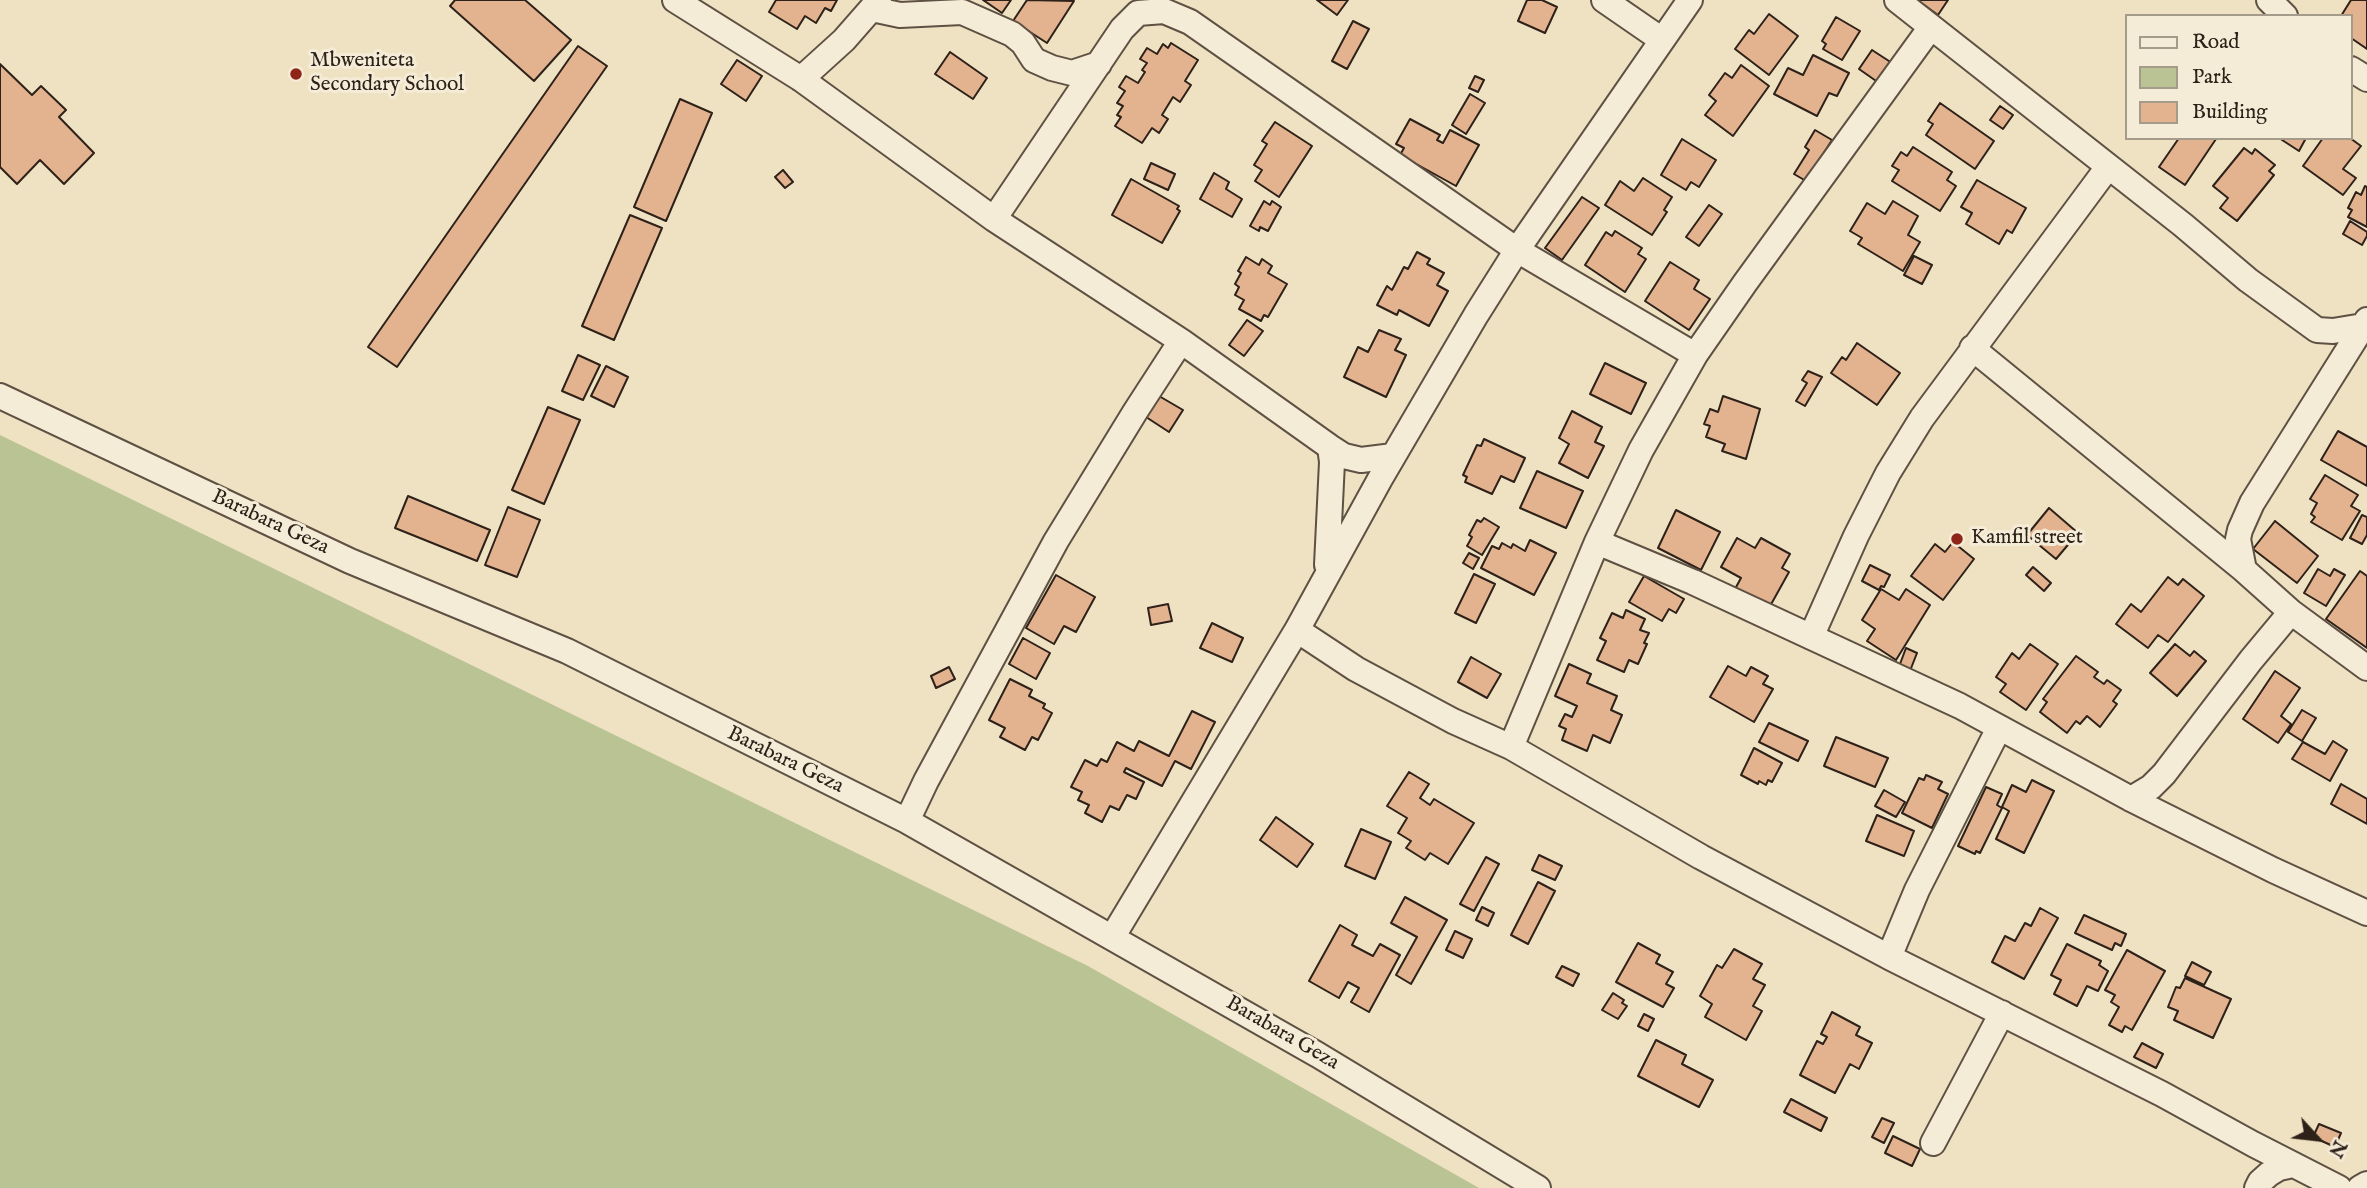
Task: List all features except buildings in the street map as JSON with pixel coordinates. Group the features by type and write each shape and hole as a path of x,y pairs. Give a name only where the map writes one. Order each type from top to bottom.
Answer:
{"street":[{"path":"675,0 801,79 994,219 1181,341 1329,447 1344,456 1361,460 1393,456"},
{"path":"1604,0 1662,40"},
{"path":"1113,936 1297,630 1442,370 1517,250 1690,0"},
{"path":"1896,0 2248,280 2317,330 2329,351 2331,365 2328,380"},
{"path":"2269,0 2283,14"},
{"path":"801,79 844,40 875,5 900,15 962,12 1012,34 1023,43 1034,60 1052,68 1072,73 1099,64"},
{"path":"994,219 1122,29 1139,13 1163,5 1517,250 1695,355"},
{"path":"1511,747 1597,542 1641,450 1695,355 1931,27"},
{"path":"1811,637 1856,536 1888,473 1922,418 2108,167"},
{"path":"2317,330 2333,331 2365,323"},
{"path":"2244,570 2239,551 2239,530 2252,503 2365,323"},
{"path":"907,821 1056,541 1181,341"},
{"path":"1972,348 2244,570 2291,612 2367,668"},
{"name":"Barabara Geza","path":"0,396 349,561 567,652 907,821 1113,936 1377,1090 1538,1188"},
{"path":"1326,578 1330,547 1332,462 1329,447"},
{"path":"2204,538 2226,538 2239,530"},
{"path":"1597,542 1693,582 1960,706 2131,799 2273,870 2367,913"},
{"path":"2131,799 2151,787 2164,774 2291,612"},
{"path":"1297,630 1356,669 1453,721 1511,747 1701,857 1889,957 2162,1094 2339,1188"},
{"path":"1889,957 1917,890 1998,727"},
{"path":"1933,1143 2002,1013"},
{"path":"2253,1144 2260,1169 2259,1185"},
{"path":"2259,1185 2279,1168 2293,1165"},
{"path":"2360,1188 2367,1184"}],"green space":[{"path":"0,435 1088,966 1479,1188 0,1188"}],"place":[{"name":"Mbweniteta Secondary School","path":"296,74"},
{"name":"Kamfil street","path":"1957,539"}]}
